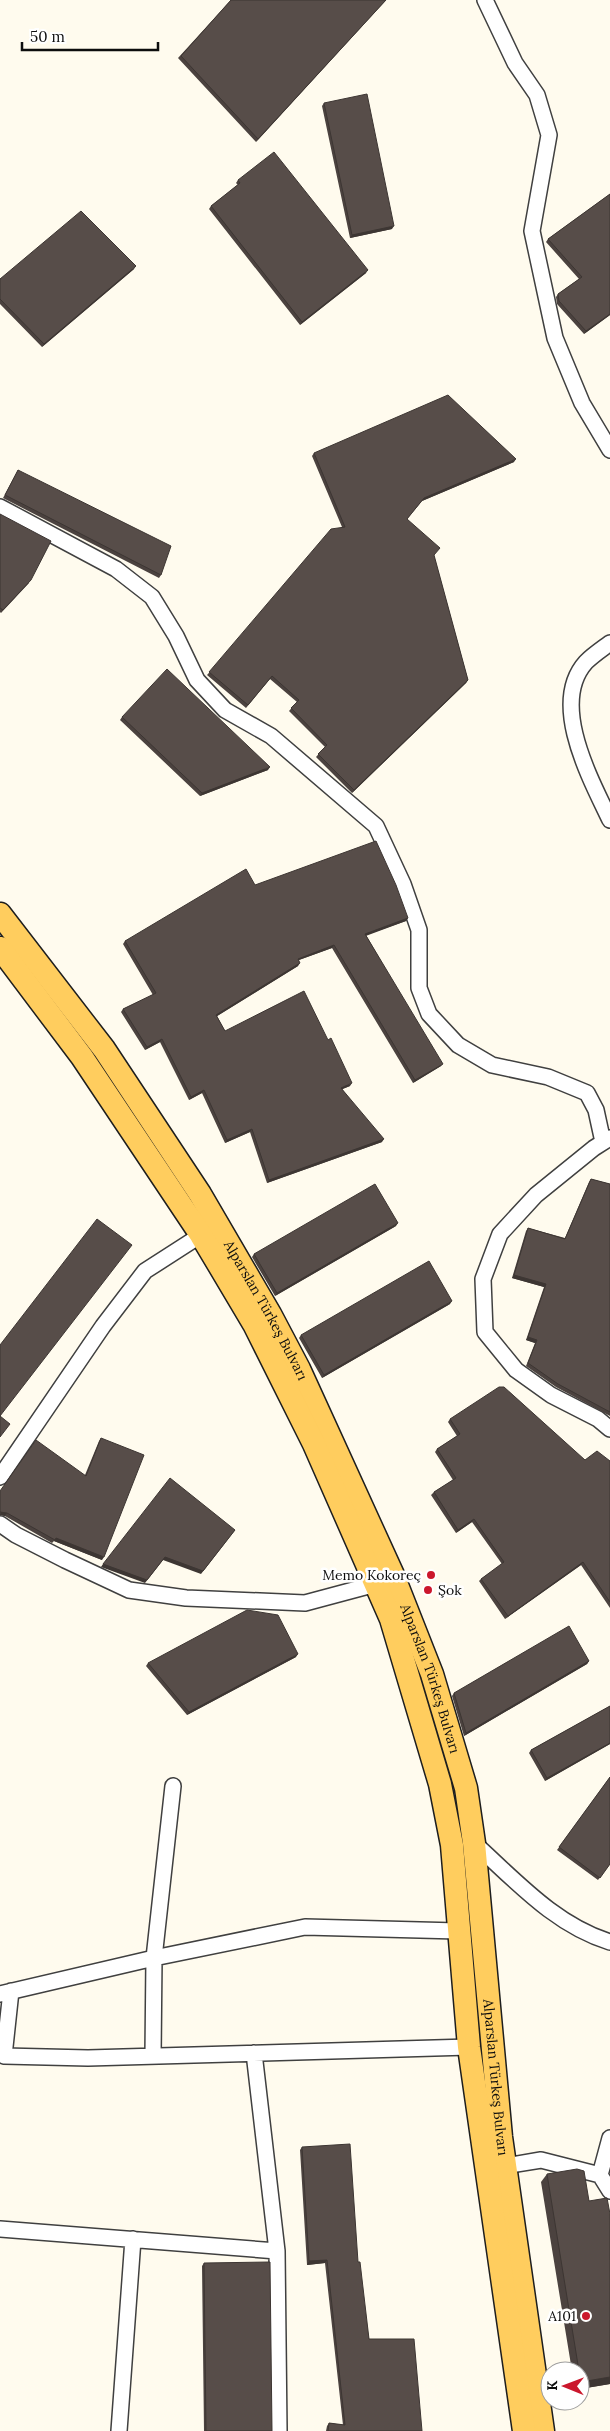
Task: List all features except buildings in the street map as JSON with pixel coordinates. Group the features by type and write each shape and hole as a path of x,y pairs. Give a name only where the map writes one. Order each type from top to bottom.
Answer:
{"main road":[{"name":"Alparslan Türkeş Bulvarı","path":"0,914 104,1049 200,1194 270,1314 299,1369 394,1575 432,1674 466,1788 474,1843 505,2166 543,2431"},
{"name":"Alparslan Türkeş Bulvarı","path":"0,948 82,1056 202,1235 254,1324 314,1444 391,1619 440,1784 452,1845 469,2048 524,2431"}],"street":[{"path":"485,0 515,63 537,95 549,135 532,231 555,338 582,403 610,450"},
{"path":"0,507 116,569 152,597 176,636 197,680 225,710 271,736 376,826 403,884 419,930 419,988 429,1014 458,1045 492,1065 548,1077 587,1093 596,1110 606,1140 536,1195 500,1234 483,1279 485,1332 516,1370 551,1395 598,1419 610,1429"},
{"path":"610,643 585,663 571,693 571,723 589,778 610,820"},
{"path":"0,1477 104,1326 145,1272 202,1235"},
{"path":"0,1524 65,1560 129,1590 186,1598 305,1603 376,1584"},
{"path":"153,2056 154,1958 173,1786"},
{"path":"474,1843 548,1910 587,1935 610,1942"},
{"path":"458,1931 305,1928 154,1958 6,1992 4,2056 88,2058 469,2048"},
{"path":"254,2053 277,2251 280,2431"},
{"path":"600,2175 610,2138"},
{"path":"505,2166 541,2160 600,2175 610,2190"},
{"path":"0,2228 277,2251"},
{"path":"119,2431 133,2239"}],"place":[{"name":"Memo Kokoreç","path":"431,1575"},
{"name":"Şok","path":"428,1590"},
{"name":"A101","path":"586,2316"}]}
